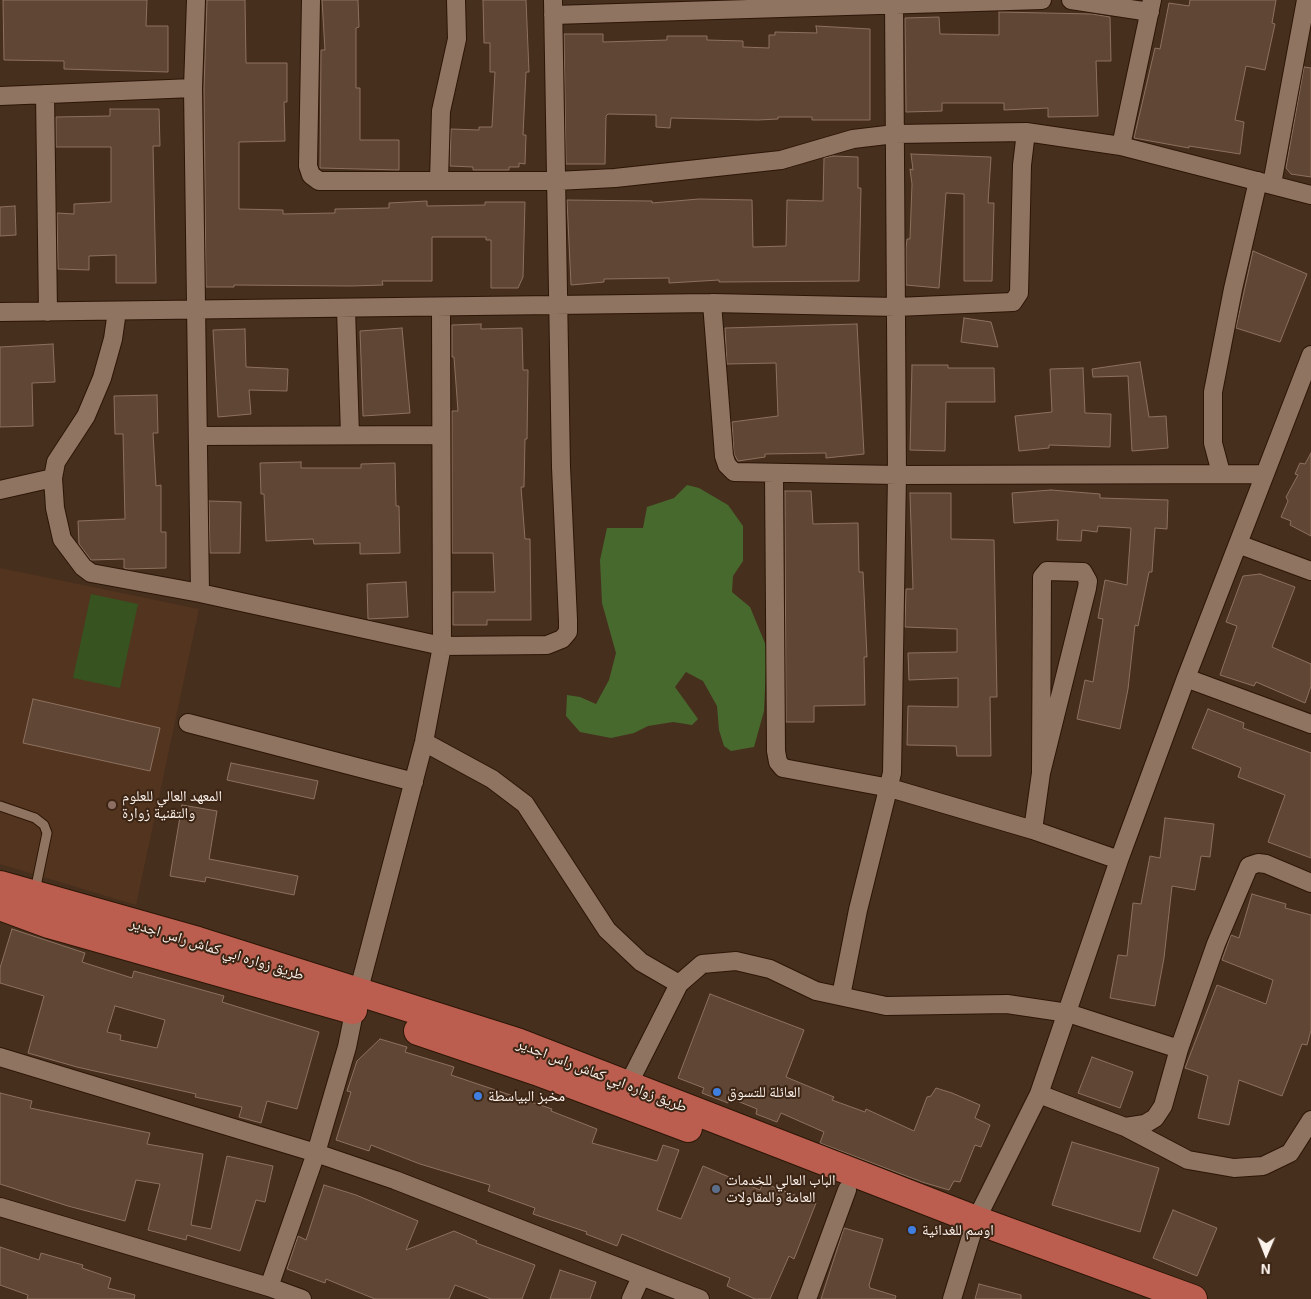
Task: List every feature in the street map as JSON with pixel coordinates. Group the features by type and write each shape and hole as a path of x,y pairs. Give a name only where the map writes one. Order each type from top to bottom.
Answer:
{"main road":[{"name":"طريق زواره ابي كماش راس اجدير","path":"0,885 198,941 356,1002 517,1042 628,1085 974,1228 1193,1299"},
{"path":"0,906 49,924 356,1002 847,1190 974,1228 1146,1299"}],"street":[{"path":"196,0 193,88 200,593"},
{"path":"312,0 308,166 311,175 319,181 556,181 615,178 781,160 853,139 895,134 1026,132 1121,146 1311,195"},
{"path":"439,180 441,111 457,39 456,0"},
{"path":"117,311 113,339 102,378 86,416 56,462 53,478 55,508 62,539 82,567 91,573 200,593 442,646 547,644 562,639 568,632 561,467 560,305 553,7 1042,0"},
{"path":"1071,0 1152,6 1121,146"},
{"path":"1221,473 1213,443 1213,392 1233,289 1265,182 1306,0"},
{"path":"841,996 858,910 890,788 892,773 897,475 894,2"},
{"path":"0,96 193,88"},
{"path":"44,94 48,312"},
{"path":"0,312 441,308 712,303 896,307 1014,302 1019,293 1022,165 1026,132"},
{"path":"712,303 721,426 727,465 734,472 897,475 1265,474"},
{"path":"269,1287 316,1152 347,1047 356,1002 424,742 442,646 441,308"},
{"path":"346,309 350,436"},
{"path":"952,1299 974,1228 1040,1094 1118,860 1311,355"},
{"path":"198,436 441,435"},
{"path":"774,474 776,752 778,762 783,768 890,788 1033,830 1118,860"},
{"path":"0,490 53,478"},
{"path":"1238,544 1311,571"},
{"path":"1033,830 1041,773 1087,588 1088,581 1083,572 1047,571 1042,577 1041,773"},
{"path":"1186,678 1311,724"},
{"path":"188,723 414,782"},
{"path":"424,742 492,780 525,804 607,930 641,962 679,984"},
{"path":"1125,1126 1145,1124 1154,1118 1163,1106 1179,1049 1216,944 1249,866 1258,863 1266,864 1311,883"},
{"path":"628,1085 679,984 702,964 736,961 770,968 816,991 886,1006 1007,1004 1068,1013 1179,1049"},
{"path":"0,1057 316,1152 396,1180 700,1299"},
{"path":"1040,1094 1125,1126 1188,1160 1234,1168 1263,1166 1290,1153 1311,1120"},
{"path":"807,1299 847,1190"},
{"path":"0,1207 269,1287 302,1299"},
{"path":"631,1299 641,1277"}],"lane":[{"path":"0,806 35,818 44,825 47,834 35,894"}],"shaded area":[{"path":"0,568 199,609 136,905 0,864"}],"green space":[{"path":"687,485 699,488 728,505 743,526 743,561 733,576 732,592 750,607 767,648 764,711 754,747 731,751 724,746 719,730 717,706 703,681 686,672 675,687 698,719 692,725 673,722 648,726 634,733 611,738 580,732 566,716 567,695 580,697 596,704 609,680 616,653 602,603 600,560 607,528 643,528 647,507 674,498"},
{"path":"91,594 138,604 120,688 73,678"}],"building":[{"path":"3,0 147,0 146,26 168,26 168,72 64,69 64,61 4,60"},
{"path":"207,0 245,0 246,63 287,63 287,102 284,102 285,141 239,142 239,209 283,210 283,214 335,213 335,209 389,208 389,203 427,201 427,206 485,205 485,202 525,202 523,277 518,288 491,288 491,240 486,240 486,237 432,237 432,281 382,281 383,285 351,286 234,285 234,287 206,287 204,88"},
{"path":"322,0 358,0 359,27 356,28 356,88 360,88 360,140 399,140 399,170 320,168 321,50 325,50"},
{"path":"483,0 526,0 529,72 526,72 523,135 526,135 525,164 519,163 519,167 509,167 509,170 473,170 473,167 450,166 451,129 479,130 479,127 492,127 495,72 490,72 490,43 484,43"},
{"path":"1190,0 1276,0 1272,23 1275,24 1265,70 1246,66 1235,120 1244,122 1240,154 1189,146 1189,148 1134,138 1155,48 1160,49 1169,3 1189,6"},
{"path":"999,12 1092,14 1110,17 1111,61 1096,61 1098,116 1048,117 1048,108 1004,110 1004,103 942,103 942,111 906,112 905,18 939,17 940,34 999,35"},
{"path":"816,26 870,29 870,120 812,120 812,117 778,117 778,119 758,120 671,118 670,128 656,127 656,115 608,114 606,116 605,164 566,164 564,34 603,34 603,42 667,40 667,36 707,36 707,40 743,41 743,47 769,48 769,35 775,35 775,32 817,33"},
{"path":"1304,67 1311,68 1311,177 1291,174 1286,168"},
{"path":"110,109 159,109 160,146 153,146 156,283 116,283 116,255 89,256 89,270 58,269 57,213 74,214 74,204 111,202 111,147 56,147 56,117 110,116"},
{"path":"911,154 991,157 988,203 994,203 992,281 964,281 964,194 946,193 939,288 906,285 906,248 907,239 910,239 912,184 910,169 913,170"},
{"path":"833,156 858,157 858,188 861,188 859,281 719,282 719,280 669,283 669,278 604,279 604,282 571,285 567,200 652,201 652,203 699,199 752,200 753,247 786,246 787,200 823,201 824,158"},
{"path":"15,206 16,235 0,236 0,207"},
{"path":"1253,251 1307,274 1280,342 1236,328"},
{"path":"964,318 991,322 998,347 961,342"},
{"path":"481,324 481,329 522,328 523,370 528,370 527,439 525,439 524,487 521,487 525,539 530,539 531,620 487,620 487,625 453,625 453,592 495,592 493,553 452,553 452,411 458,411 454,357 452,357 452,325"},
{"path":"857,324 864,454 826,458 826,453 765,454 765,457 738,461 734,454 732,422 778,416 776,363 727,364 725,328"},
{"path":"402,328 410,413 363,416 360,331"},
{"path":"245,329 246,367 288,369 287,391 249,390 251,414 218,417 213,330"},
{"path":"53,344 55,382 32,383 33,426 0,427 0,347"},
{"path":"1140,362 1149,417 1166,416 1168,448 1132,451 1128,376 1093,377 1092,369"},
{"path":"912,365 948,365 948,368 994,368 995,402 946,402 945,451 910,450"},
{"path":"1083,368 1085,413 1111,414 1110,447 1049,445 1049,448 1019,451 1015,416 1052,412 1050,369"},
{"path":"157,395 158,433 153,433 156,486 161,485 161,532 166,532 166,568 128,569 124,568 124,559 91,560 79,544 78,521 125,519 123,434 115,434 114,396"},
{"path":"1311,453 1311,536 1290,525 1291,521 1281,517 1288,501 1286,497 1298,475 1295,474 1300,463 1305,464"},
{"path":"301,462 301,468 361,468 361,464 395,463 396,506 399,506 400,553 360,554 360,543 314,544 313,539 266,541 264,494 261,494 260,463"},
{"path":"1051,490 1100,494 1100,498 1168,500 1167,529 1155,528 1152,572 1149,572 1138,626 1135,625 1128,689 1120,729 1077,719 1085,680 1093,682 1103,619 1098,618 1105,580 1127,585 1131,528 1098,526 1097,532 1082,530 1081,541 1057,540 1058,520 1014,523 1012,493"},
{"path":"785,491 811,491 813,524 858,523 859,572 863,572 867,657 864,657 865,705 814,706 814,722 786,722"},
{"path":"910,493 951,493 951,539 994,540 997,697 990,697 991,756 957,756 956,746 907,745 908,706 958,707 958,678 909,680 908,653 957,652 957,629 905,627 906,589 913,589"},
{"path":"209,501 241,502 240,553 210,553"},
{"path":"1260,574 1295,587 1272,647 1311,664 1311,686 1305,703 1256,682 1254,686 1220,675 1237,626 1226,622 1243,576"},
{"path":"406,582 408,617 368,619 367,584"},
{"path":"33,699 160,728 150,771 23,743"},
{"path":"1208,709 1244,723 1243,728 1311,753 1311,858 1268,842 1285,795 1238,777 1241,768 1192,748"},
{"path":"231,763 318,781 314,799 227,780"},
{"path":"182,805 217,811 209,859 298,876 294,895 206,877 205,882 170,876"},
{"path":"1165,818 1214,824 1210,857 1201,856 1195,890 1172,886 1164,958 1155,1006 1110,998 1118,955 1127,956 1133,903 1141,904 1150,856 1160,858"},
{"path":"1252,894 1286,904 1285,908 1311,915 1311,1030 1307,1045 1302,1044 1282,1096 1239,1080 1229,1125 1198,1118 1208,1076 1185,1068 1217,985 1266,1004 1273,980 1222,960 1231,935 1239,938"},
{"path":"12,929 85,953 82,962 132,978 134,971 224,996 222,1002 319,1032 297,1109 267,1101 261,1123 239,1117 242,1107 195,1097 196,1094 77,1067 28,1053 44,996 0,983 0,968","holes":["115,1006 165,1020 157,1048 120,1040 121,1035 107,1032"]},
{"path":"710,994 804,1030 786,1077 834,1097 832,1100 865,1112 866,1109 914,1131 927,1097 931,1096 936,1088 980,1105 975,1118 990,1125 981,1147 975,1145 960,1182 954,1181 949,1190 922,1182 820,1143 824,1132 781,1113 777,1122 756,1114 757,1109 730,1098 728,1103 702,1093 704,1088 678,1078"},
{"path":"380,1039 407,1047 405,1052 454,1067 451,1075 552,1109 551,1111 597,1129 592,1143 657,1161 663,1145 679,1150 657,1210 681,1219 703,1166 760,1190 763,1183 816,1203 794,1259 789,1256 770,1299 755,1299 727,1286 730,1278 622,1234 617,1246 586,1234 587,1232 533,1214 535,1208 488,1191 490,1185 420,1164 371,1145 369,1151 336,1140 351,1092 347,1091 357,1061"},
{"path":"1092,1057 1133,1072 1120,1108 1078,1093"},
{"path":"0,1093 32,1101 30,1108 150,1133 147,1144 203,1154 191,1225 211,1229 227,1156 273,1166 265,1202 256,1200 240,1251 187,1235 186,1240 148,1230 160,1184 136,1180 125,1221 68,1206 0,1184"},
{"path":"1072,1142 1159,1168 1140,1232 1052,1205"},
{"path":"324,1185 356,1195 418,1221 406,1250 454,1231 477,1241 476,1243 535,1265 522,1299 491,1299 455,1285 449,1299 375,1299 326,1279 325,1283 287,1269 298,1236 306,1240"},
{"path":"1173,1210 1217,1228 1197,1276 1153,1258"},
{"path":"844,1228 883,1239 869,1285 870,1288 896,1296 895,1299 821,1299"},
{"path":"0,1247 39,1260 41,1253 83,1265 82,1268 111,1278 108,1288 135,1295 134,1299 27,1299 28,1295 0,1285"},
{"path":"560,1270 596,1282 590,1299 550,1299"},
{"path":"979,1284 1021,1295 1021,1299 975,1299"}],"place":[{"name":"المعهد العالي للعلوم والتقنية زوارة","path":"112,805"},
{"name":"العائلة للتسوق","path":"717,1092"},
{"name":"مخبز البياسطة","path":"478,1096"},
{"name":"الباب العالي للخدمات العامة والمقاولات","path":"716,1189"},
{"name":"اوسم للغدائية","path":"912,1230"}]}
